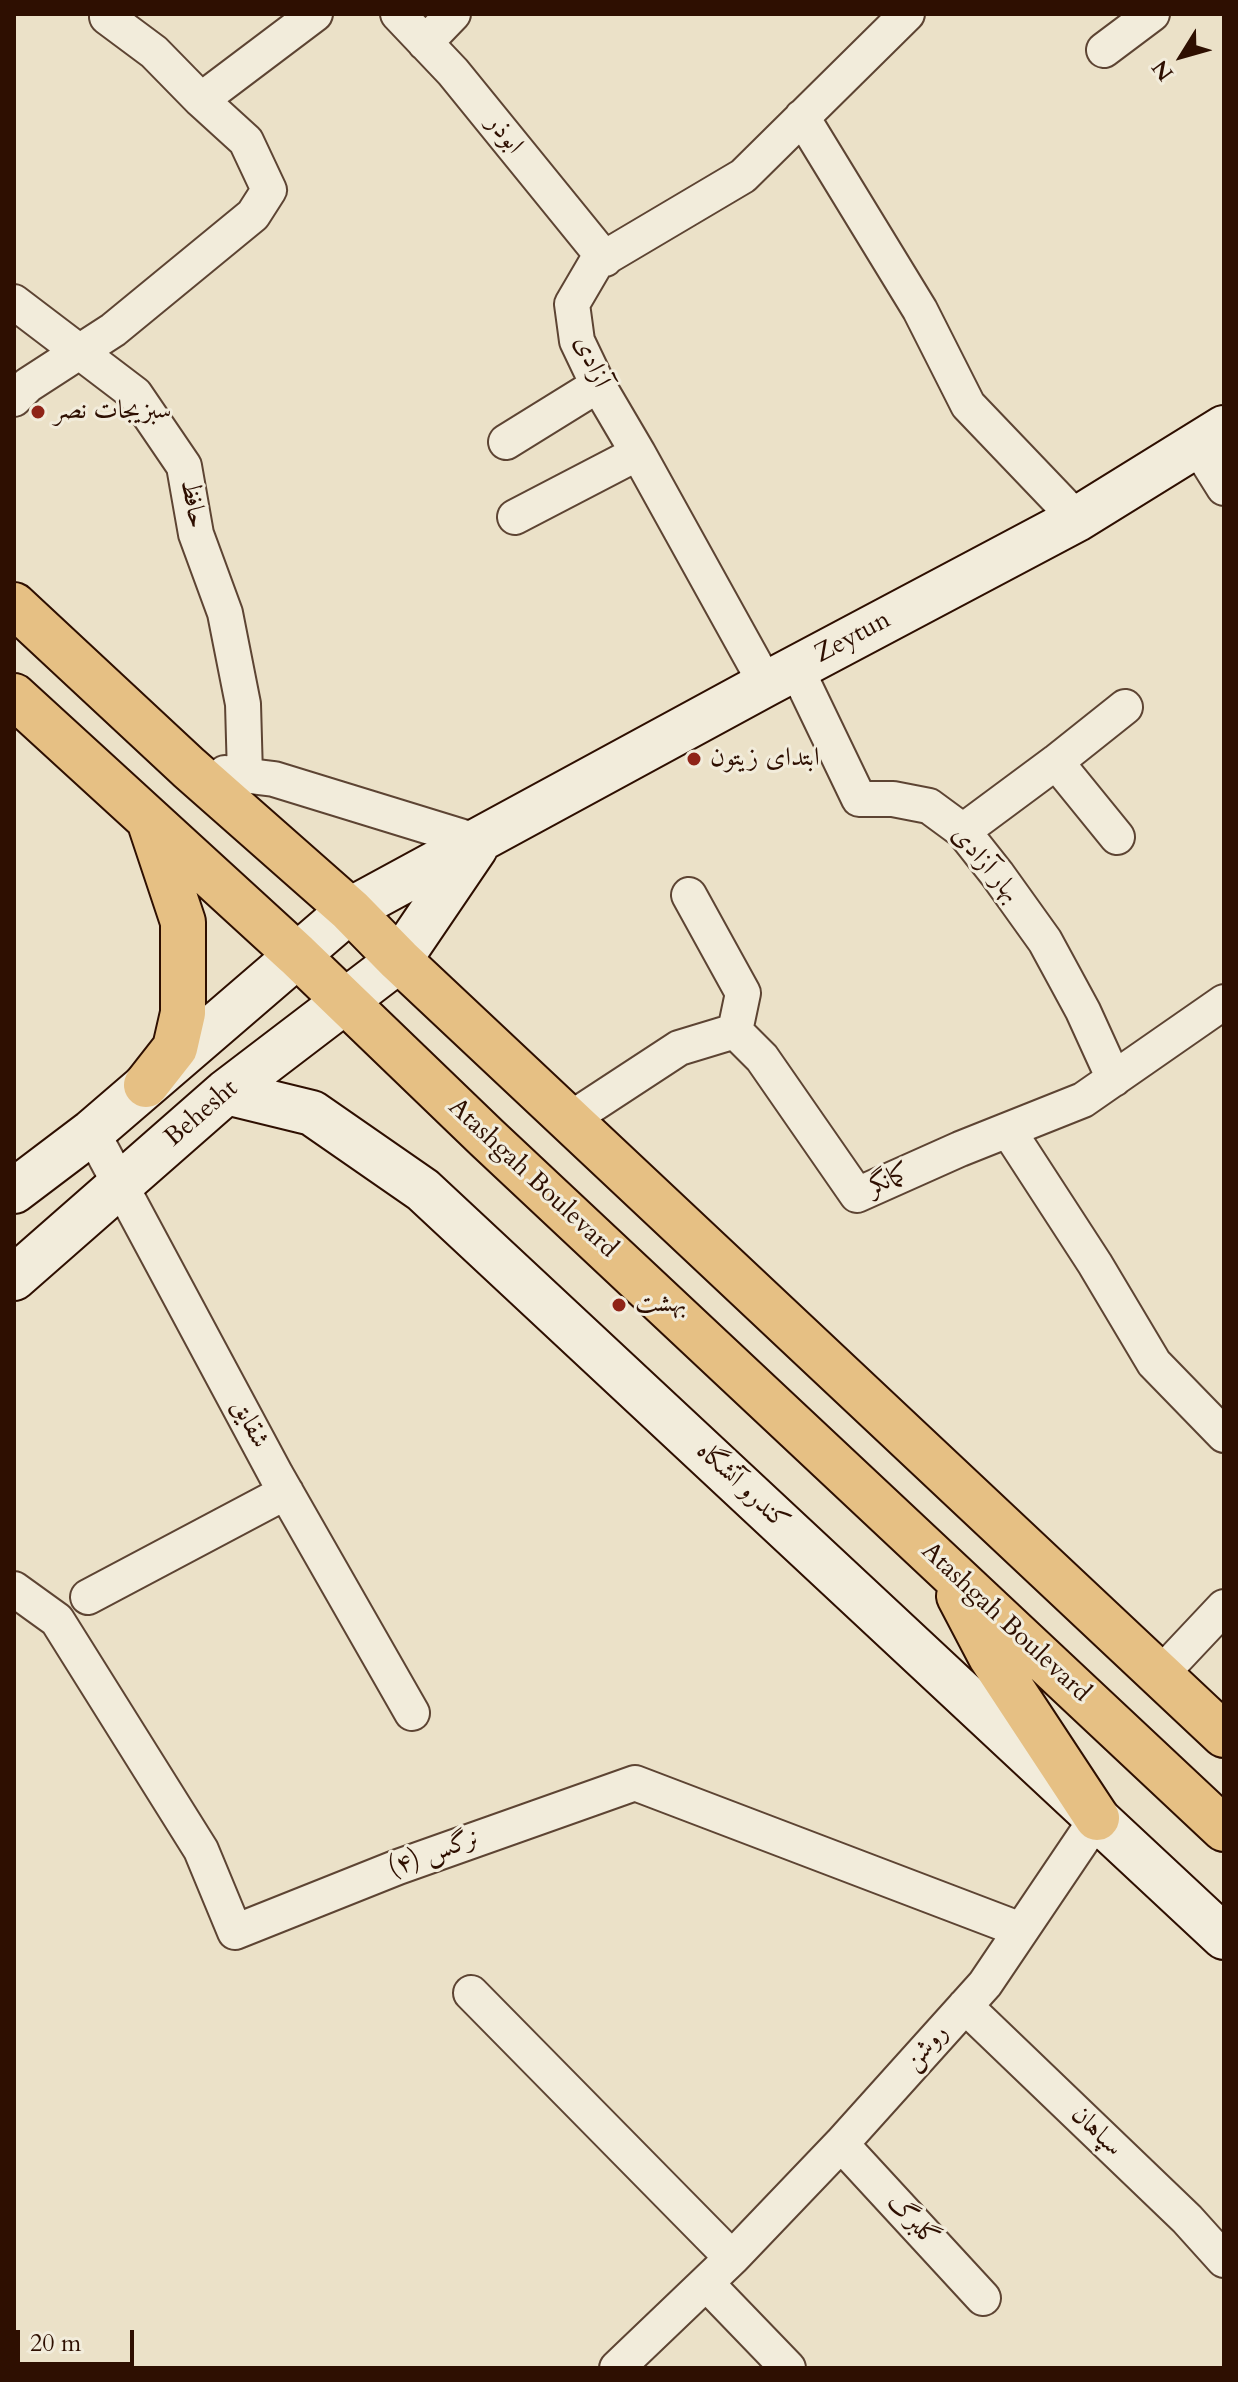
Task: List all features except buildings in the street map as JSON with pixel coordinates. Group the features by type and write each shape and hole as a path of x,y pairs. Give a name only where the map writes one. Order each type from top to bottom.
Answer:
{"main road":[{"name":"Zeytun","path":"297,955 350,910 1077,519 1210,436"},
{"path":"14,605 189,768 350,910 399,960 1224,1735"},
{"name":"Atashgah Boulevard","path":"14,696 297,955 1224,1829"},
{"path":"146,1085 175,1048 183,1013 183,922 151,824"},
{"name":"Zeytun","path":"399,960 479,842"},
{"path":"14,1191 92,1132 297,955"},
{"name":"Behesht","path":"14,1278 226,1092 399,960"},
{"name":"کندرو آتشگاه","path":"226,1092 312,1113 423,1190 1224,1937"},
{"path":"943,1565 991,1657 1097,1818"}],"street":[{"path":"201,100 315,14"},
{"name":"ابوذر","path":"398,14 453,72 605,259"},
{"path":"425,43 453,14"},
{"name":"آزادی","path":"781,676 598,385 577,341 572,304 596,263 743,176 907,14"},
{"path":"1104,50 1152,14"},
{"path":"14,399 28,385 113,330 253,215 269,190 246,141 154,52 107,17"},
{"path":"802,117 920,310 968,405 1077,519"},
{"name":"حافظ","path":"14,302 135,394 184,466 196,534 225,613 243,704 245,775"},
{"path":"506,442 598,385"},
{"path":"1210,436 1224,488"},
{"path":"515,517 638,453"},
{"name":"بهار آزادی","path":"781,676 859,799 893,799 929,806 963,831 1045,941 1083,1011 1114,1079"},
{"path":"963,831 1125,707"},
{"path":"1056,762 1117,837"},
{"path":"189,768 274,779 479,842"},
{"path":"569,1120 679,1048 735,1031 743,993 689,895"},
{"name":"کمانگر","path":"735,1031 762,1058 857,1195 1083,1100 1222,1008"},
{"path":"1008,1130 1095,1264 1154,1363 1224,1435"},
{"name":"شقایق","path":"92,1132 286,1492 412,1713"},
{"path":"88,1597 286,1492"},
{"name":"نرگس (۴)","path":"14,1589 57,1620 201,1850 235,1932 398,1867 635,1783 1021,1930"},
{"path":"1160,1675 1224,1607"},
{"name":"روشن","path":"617,2368 732,2258 841,2144 985,1984 1097,1818"},
{"path":"471,1993 732,2258"},
{"name":"سپاهان","path":"965,2006 1187,2219 1224,2260"},
{"name":"گلبرگ","path":"841,2144 983,2298"},
{"path":"706,2283 788,2368"}],"place":[{"name":"سبزیجات نصر","path":"38,412"},
{"name":"ابتدای زیتون","path":"694,759"},
{"name":"بهشت","path":"619,1305"}]}
